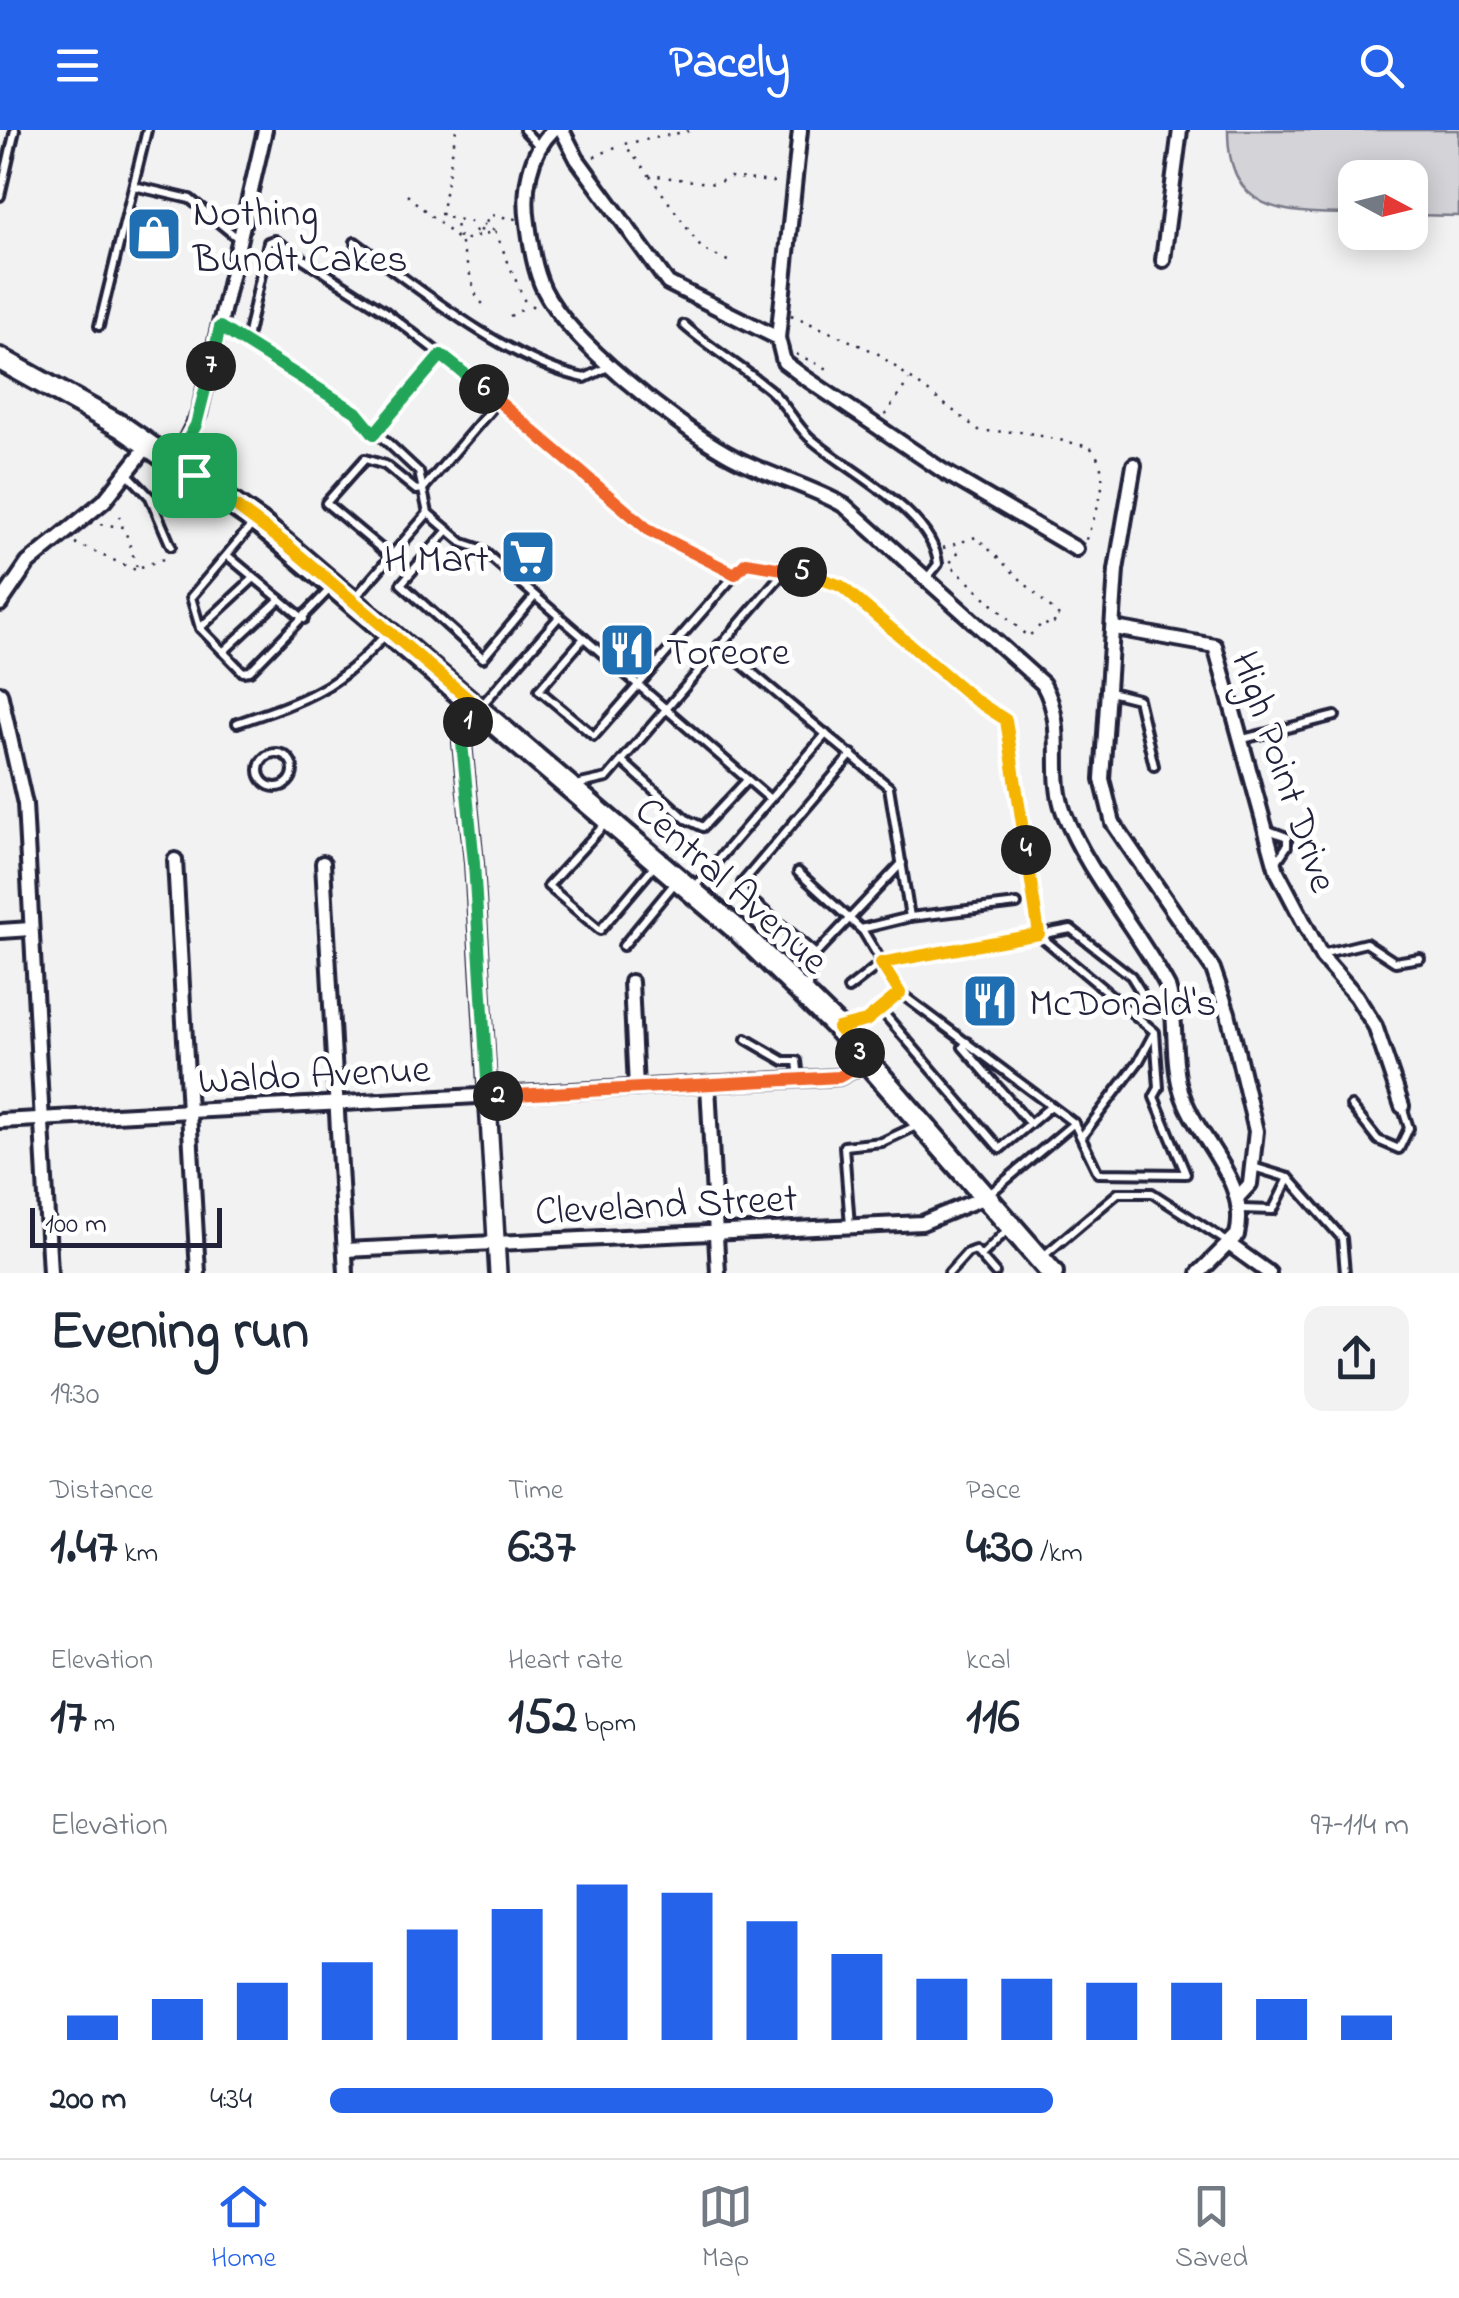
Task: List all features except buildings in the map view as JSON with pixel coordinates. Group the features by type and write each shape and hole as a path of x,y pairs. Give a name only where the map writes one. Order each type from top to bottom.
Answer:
{"main road":[{"name":"Central Avenue","path":"0,358 148,444 256,520 658,862 808,996 1046,1266"}],"street":[{"path":"175,462 196,425 265,130"},
{"path":"553,130 540,147 528,184 533,256 544,290 567,324 611,365 725,453 846,506 1021,660 1054,704 1062,809 1168,987 1175,1010 1180,1086 1239,1203"},
{"path":"562,130 577,159 668,283 778,338"},
{"path":"800,130 778,338 784,362 942,470 1076,549"},
{"path":"1162,260 1180,130"},
{"path":"0,604 28,563 104,501 148,444"},
{"path":"1134,465 1116,570 1102,779 1106,803 1113,822 1213,969 1256,1131 1254,1167 1239,1203 1237,1235 1199,1273"},
{"name":"High Point Drive","path":"1115,628 1215,646 1274,864 1320,954 1375,1026 1402,1106"},
{"path":"0,693 23,789 50,1273"},
{"path":"479,708 466,726 462,743 474,863 498,1273"},
{"path":"176,860 198,1273"},
{"path":"322,862 346,1273"},
{"path":"0,931 32,929"},
{"path":"631,982 636,1088"},
{"name":"Waldo Avenue","path":"0,1122 799,1080 846,1076 867,1062"},
{"path":"708,1085 718,1273"},
{"name":"Cleveland Street","path":"345,1250 932,1221 985,1197"},
{"path":"1230,1245 1269,1273"}],"lane":[{"path":"0,196 15,130"},
{"path":"100,326 147,130"},
{"path":"524,130 540,147"},
{"path":"134,186 200,204 241,241"},
{"path":"246,343 268,242 274,240 386,312 499,400 650,531 735,574"},
{"path":"355,242 531,359 586,378 611,365"},
{"path":"684,325 770,390 808,436 901,508 937,550 938,564 927,578"},
{"path":"220,327 356,412 374,434 419,472 428,513 481,549 770,799"},
{"path":"374,434 441,355"},
{"path":"391,556 326,502 364,459 374,459 416,490 423,489 499,400"},
{"path":"127,473 150,497 172,546"},
{"path":"354,600 428,513"},
{"path":"256,520 190,600 200,628 247,672 335,584"},
{"path":"448,530 401,584 483,658 535,596"},
{"path":"228,556 304,619"},
{"path":"584,638 538,690 594,736 746,563 788,567 841,586 975,700 1006,720 1039,934 1155,1032 1159,1088 1154,1097 1186,1174 1098,1173 1074,1124 900,993 861,929 798,872"},
{"path":"570,786 607,778 788,567"},
{"path":"200,628 254,578"},
{"path":"224,652 280,598"},
{"path":"479,708 559,617"},
{"path":"238,723 331,686 354,671 389,630"},
{"path":"718,644 890,789 910,916"},
{"path":"1110,692 1135,696 1141,703 1154,766"},
{"path":"1243,739 1335,716"},
{"path":"623,946 770,799 826,734"},
{"path":"266,744 269,754"},
{"path":"269,754 283,755 291,762 290,778 282,785 266,783 260,774 260,763 269,754"},
{"path":"816,954 744,894 742,883 852,754"},
{"path":"622,761 686,819 703,828 748,780"},
{"path":"609,820 548,886 600,930 658,862"},
{"path":"1262,828 1287,837 1287,846 1274,864"},
{"path":"808,996 809,973 816,954 902,863"},
{"path":"861,929 910,916 1017,904"},
{"path":"848,989 881,963 1071,930 1130,976 1141,992 1138,1016"},
{"path":"1320,954 1366,943 1395,962 1420,958"},
{"path":"838,1028 866,1021 900,993"},
{"path":"880,1009 1000,1149 1051,1106"},
{"path":"1082,1136 1139,1061 1155,1032"},
{"path":"746,1038 784,1060 797,1061 799,1080"},
{"path":"966,1042 962,1047 1030,1124"},
{"path":"1350,1106 1378,1140 1400,1149 1409,1128 1402,1106"},
{"path":"850,1226 844,1146 882,1142 922,1124"},
{"path":"985,1197 1074,1124"},
{"path":"1254,1167 1290,1178 1342,1238 1344,1273"},
{"path":"1239,1203 1273,1210 1290,1178"},
{"path":"1046,1266 1118,1193 1152,1193 1222,1235 1230,1245"},
{"path":"981,1256 1011,1226"},
{"path":"949,1273 971,1250 996,1273"}],"path":[{"path":"456,130 441,216 470,222 478,235"},
{"path":"592,158 606,148 689,130"},
{"path":"624,144 702,249 732,263"},
{"path":"649,175 714,184 730,177 781,184"},
{"path":"408,194 460,241"},
{"path":"478,235 490,215 517,220"},
{"path":"454,219 478,298 486,307"},
{"path":"482,223 494,231 524,302 525,308 510,316"},
{"path":"460,241 494,231"},
{"path":"524,302 545,313"},
{"path":"803,318 877,353 980,431 1024,432 1090,448 1103,466 1102,483 1085,542 1076,549"},
{"path":"795,353 830,370"},
{"path":"878,426 910,379"},
{"path":"119,516 140,568"},
{"path":"98,523 107,528 124,527"},
{"path":"937,550 965,537 976,537 1038,590 1060,616 1049,627 1044,622 1028,638 950,564 959,551"},
{"path":"74,542 135,571 169,557"}],"shaded area":[{"path":"1228,130 1459,130 1459,216 1428,215 1428,160 1338,160 1338,214 1306,213 1266,204 1250,194 1238,179"}],"place":[{"name":"Nothing Bundt Cakes","path":"154,234"},
{"name":"H Mart","path":"528,557"},
{"name":"Toreore","path":"627,650"},
{"name":"McDonald's","path":"990,1001"}],"route":[{"path":"220,327 356,412 374,434 441,355 650,531 735,574 746,563 761,563 788,567 841,586 975,700 1006,720 1039,934 881,963 900,993 866,1021 838,1028 867,1062 846,1076 488,1096 474,863 462,743 463,731 479,708 286,544 194,475 175,462 196,425 220,327"}]}
